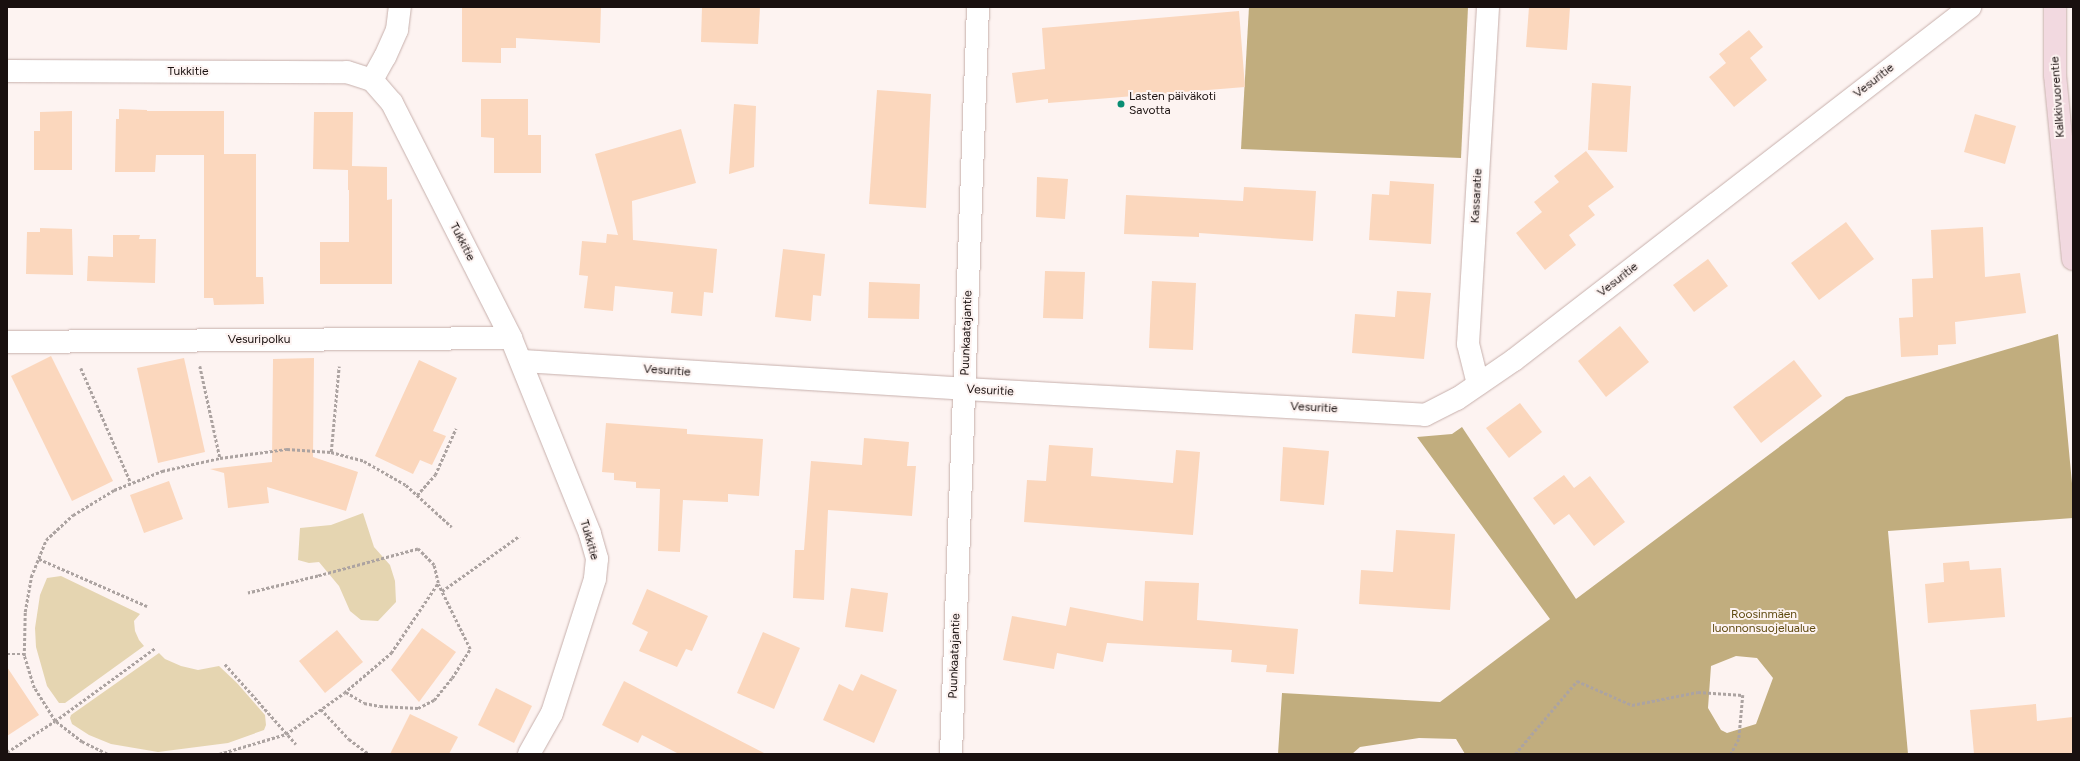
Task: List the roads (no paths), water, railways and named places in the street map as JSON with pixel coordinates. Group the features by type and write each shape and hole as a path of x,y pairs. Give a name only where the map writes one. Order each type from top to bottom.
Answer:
{"street":[{"path":"372,80 385,57 397,30 400,7"},
{"name":"Puunkaatajantie","path":"951,754 978,7"},
{"name":"Kassaratie","path":"1478,384 1468,344 1488,7"},
{"name":"Vesuritie","path":"522,361 965,389 1425,414 1454,401 1514,360 1970,7"},
{"name":"Kalkkivuorentie","path":"2055,7 2055,75 2073,258"},
{"name":"Tukkitie","path":"7,71 347,72 372,80 392,103 512,338 590,534 597,559 595,580 552,713 529,754"},
{"name":"Vesuripolku","path":"7,342 512,338"}],"place":[{"name":"Lasten päiväkoti Savotta","path":"1121,104"}],"park label":[{"name":"Roosinmäen luonnonsuojelualue","path":"1764,622"}]}
